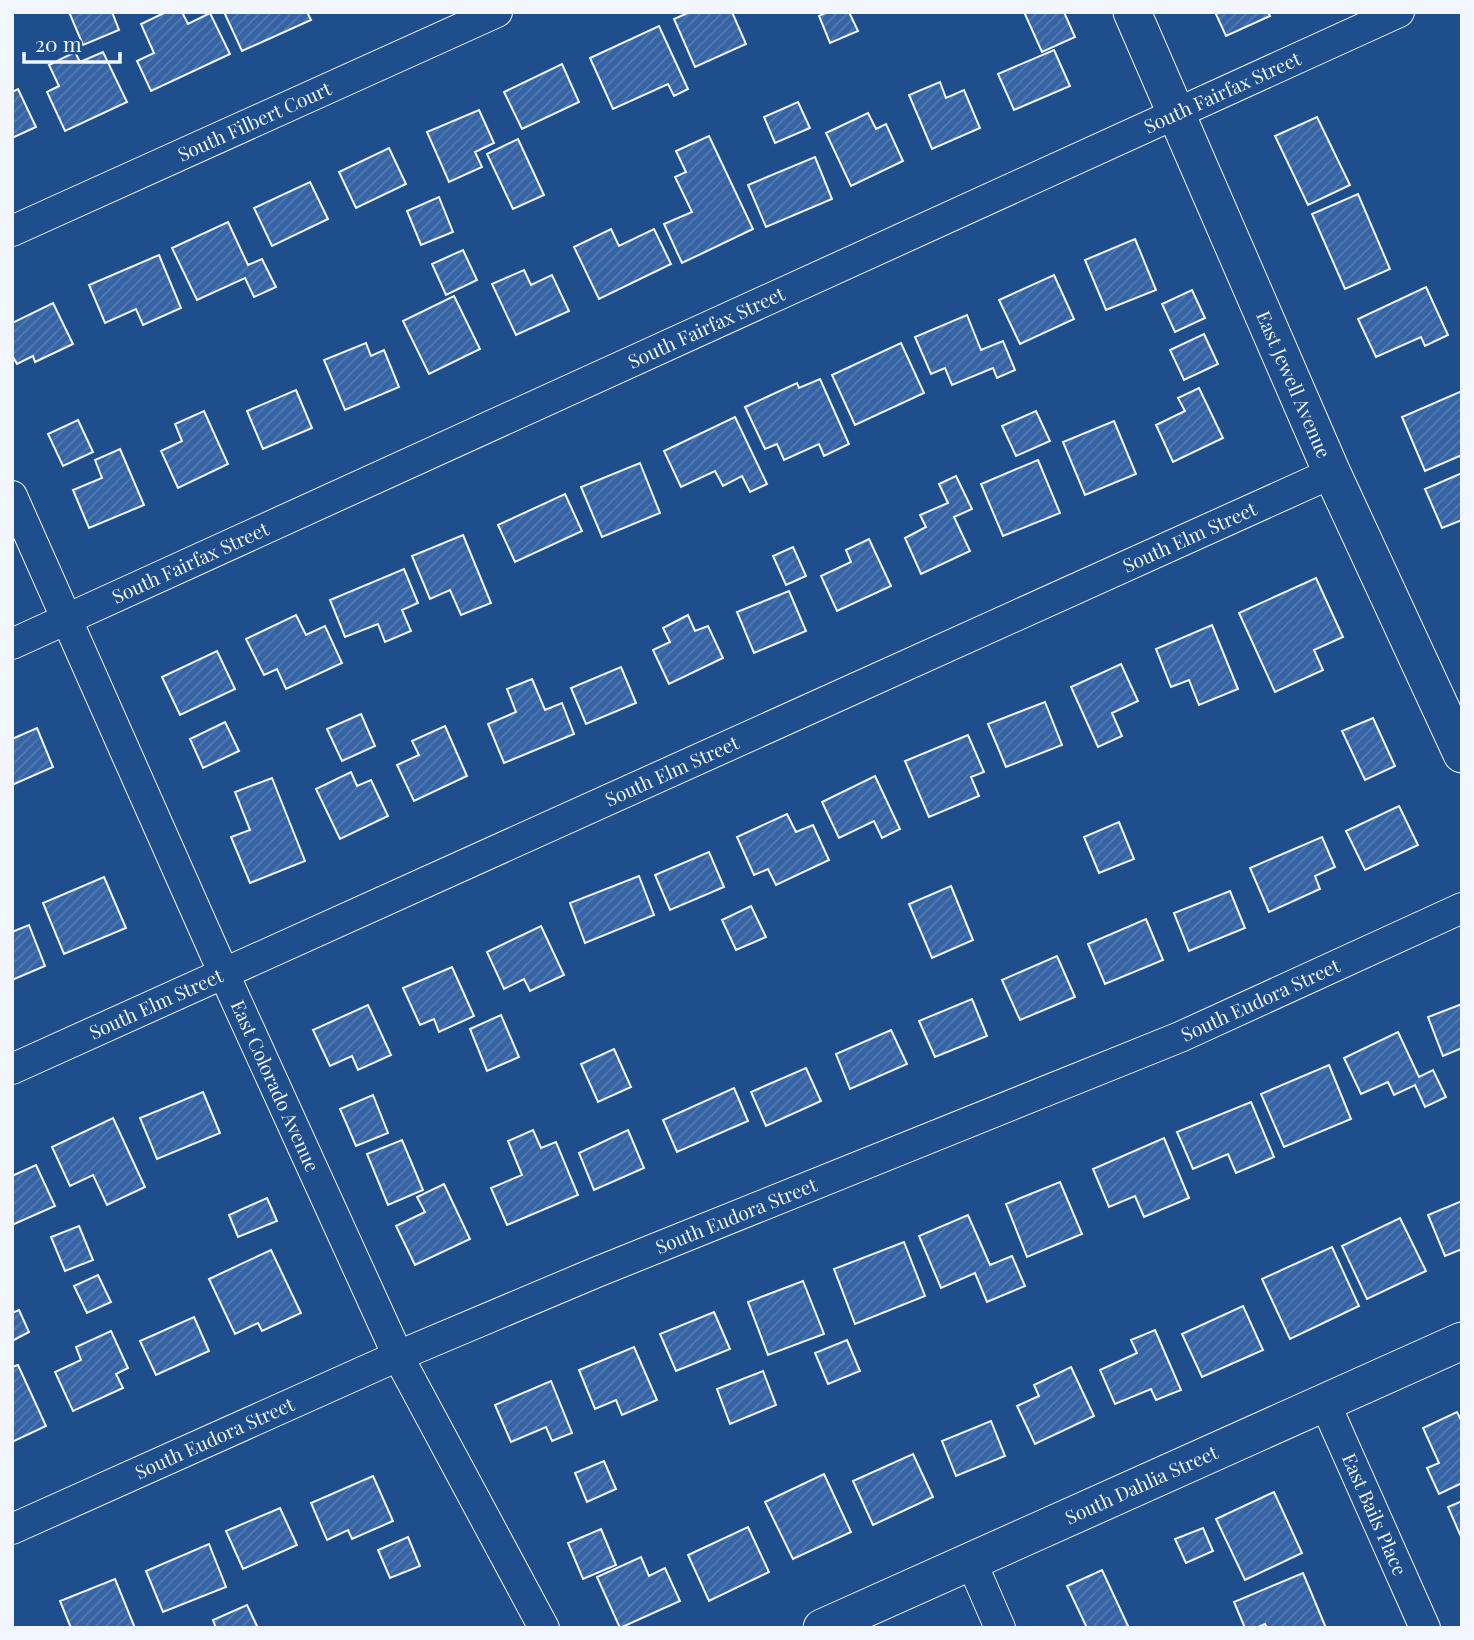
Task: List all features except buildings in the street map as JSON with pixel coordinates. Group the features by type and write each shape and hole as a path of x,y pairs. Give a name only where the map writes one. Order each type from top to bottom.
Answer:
{"street":[{"name":"South Filbert Court","path":"12,231 497,12"},
{"name":"East Jewell Avenue","path":"1132,12 1332,473 1462,754"},
{"name":"South Fairfax Street","path":"12,644 1399,12"},
{"name":"South Elm Street","path":"12,1069 1332,473"},
{"name":"East Colorado Avenue","path":"12,496 224,974 398,1356 544,1628"},
{"name":"South Eudora Street","path":"12,1529 398,1356 711,1225 1180,1037 1462,908"},
{"name":"South Dahlia Street","path":"822,1628 1462,1340"},
{"name":"East Bails Place","path":"1324,1401 1425,1628"},
{"path":"971,1561 1000,1628"}]}
